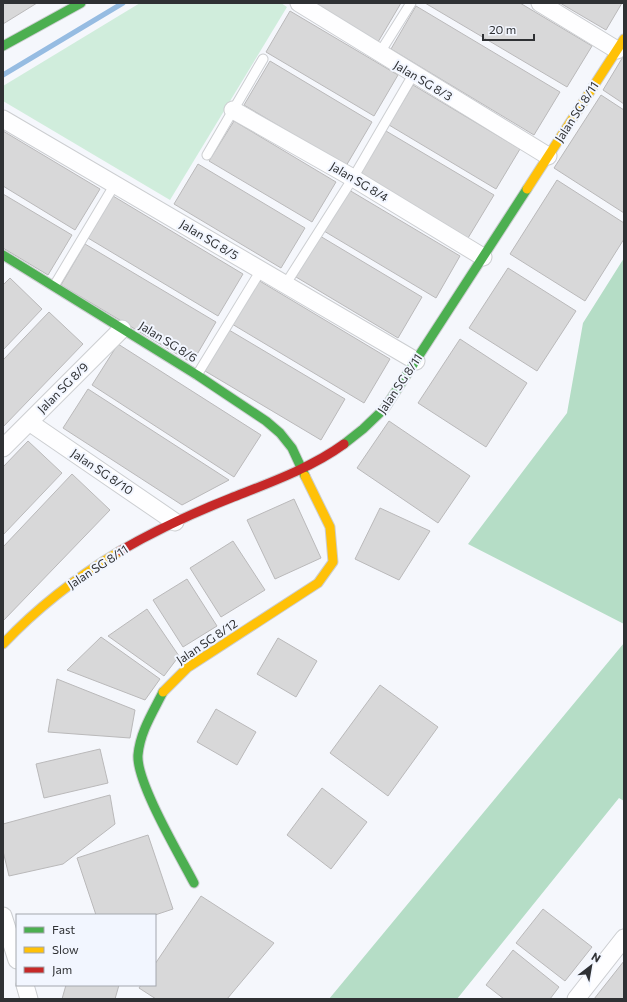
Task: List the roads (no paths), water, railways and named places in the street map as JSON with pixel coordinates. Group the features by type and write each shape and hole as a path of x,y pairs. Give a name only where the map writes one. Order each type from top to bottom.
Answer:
{"street":[{"path":"3,46 81,3"},
{"name":"Jalan SG 8/3","path":"299,3 413,75 548,156"},
{"path":"540,3 621,44"},
{"name":"Jalan SG 8/11","path":"3,644 42,604 108,557 175,522 302,469 362,433 374,422 385,408 621,44"},
{"name":"Jalan SG 8/4","path":"233,110 353,178 483,257"},
{"name":"Jalan SG 8/5","path":"3,119 285,285 416,360"},
{"name":"Jalan SG 8/6","path":"6,260 54,286 197,375 266,421 280,433 292,448 302,469"},
{"name":"Jalan SG 8/9","path":"3,448 122,329"},
{"name":"Jalan SG 8/10","path":"29,422 175,522"},
{"name":"Jalan SG 8/12","path":"194,883 142,780 138,755 145,727 165,689 187,668 311,587 328,571 333,562 330,527 302,469"},
{"path":"3,916 16,957"},
{"path":"576,999 624,938"},
{"path":"25,986 29,999"}],"lane":[{"path":"379,54 411,3"},
{"path":"207,155 263,59"},
{"path":"285,285 353,178 413,75"},
{"path":"54,286 115,184"},
{"path":"197,375 261,270"}],"waterway":[{"path":"3,75 123,3"}]}
